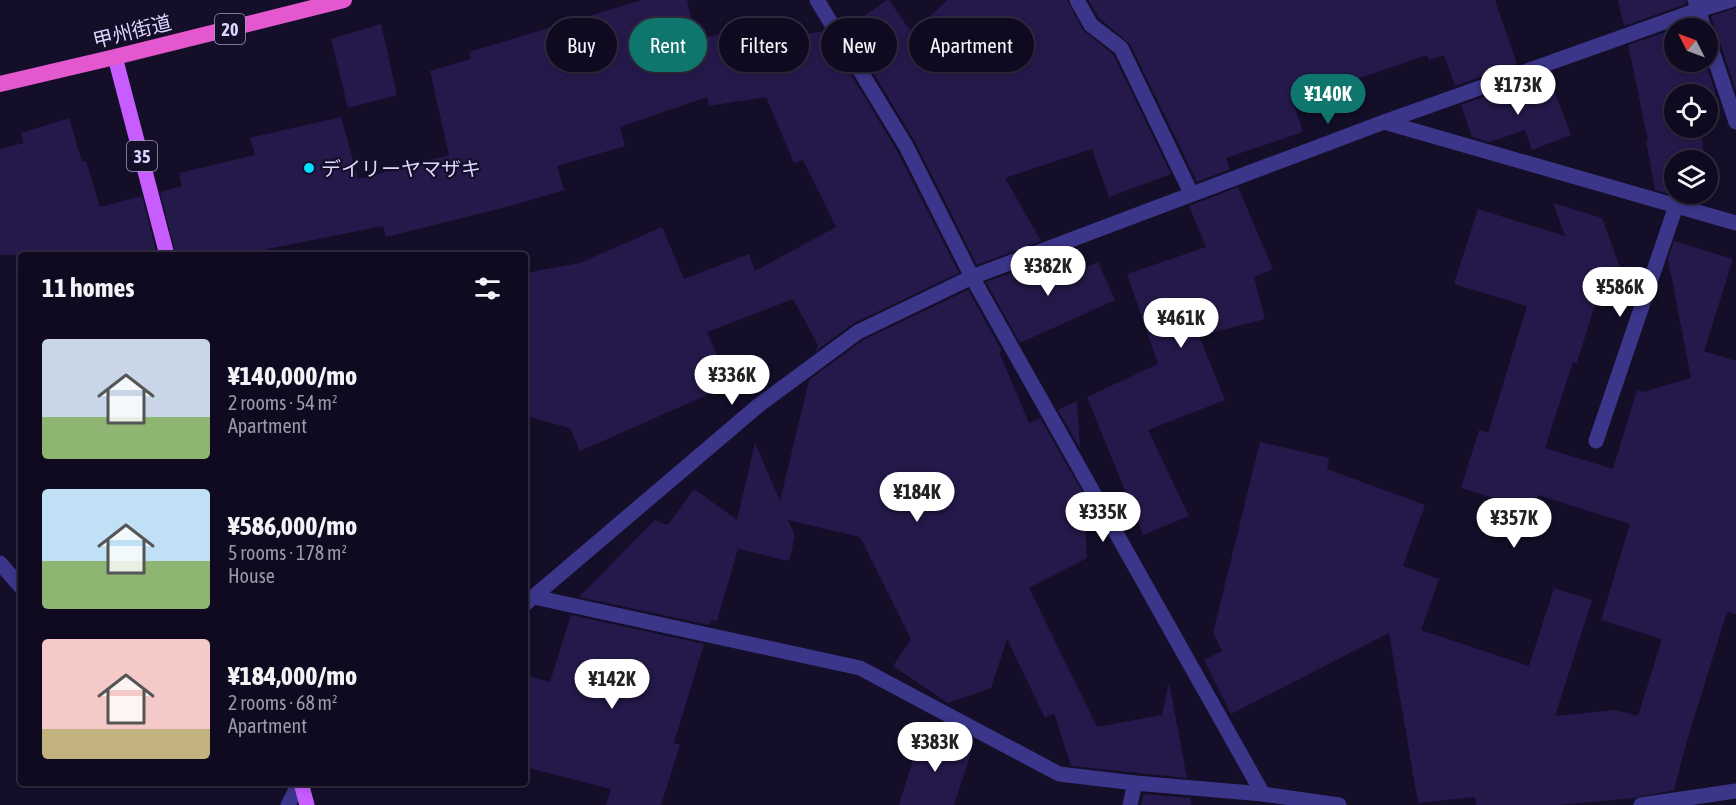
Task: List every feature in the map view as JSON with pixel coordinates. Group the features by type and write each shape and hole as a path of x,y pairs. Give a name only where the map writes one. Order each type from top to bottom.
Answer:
{"highway":[{"name":"甲州街道","path":"0,84 344,0"}],"main road":[{"name":"35","path":"115,57 166,252"},
{"path":"301,786 308,805"}],"street":[{"path":"817,0 906,146 972,277 1263,794"},
{"path":"1077,0 1091,25 1121,48 1191,194"},
{"path":"529,600 759,405 858,332 972,277 1697,5 1731,0"},
{"path":"1718,69 1736,122"},
{"path":"1384,122 1736,223"},
{"path":"1596,441 1676,206"},
{"path":"0,563 18,584"},
{"path":"529,600 860,668 1059,774 1263,794 1339,805"},
{"path":"1130,805 1135,783"},
{"path":"288,805 298,786"},
{"path":"1641,805 1736,791"}],"building":[{"path":"642,0 687,0 691,18 629,18 629,72 707,72 707,36 719,35 719,72 809,72 809,34 821,32 821,72 850,72 897,151 959,273 854,323 816,351 818,345 793,299 707,332 730,385 580,451 570,428 528,417 528,272 580,263 662,227 684,279 749,254 755,271 836,227 803,160 794,163 766,97 709,106 707,97 620,127 625,146 557,166 564,190 514,205 386,237 383,226 253,252 175,252 160,192 182,186 179,173 255,155 250,138 341,117 358,179 449,155 430,71 471,59 469,52 546,29 546,72 617,72 617,18 582,18"},
{"path":"889,0 909,29 909,72 1034,72 1034,18 927,18 948,0 1067,0 1083,30 1113,54 1171,174 1109,197 1092,149 1005,178 1041,241 977,265 915,142 873,72 897,72 897,18 861,18"},
{"path":"1088,0 1495,0 1517,64 1455,86 1444,55 1429,60 1427,55 1293,101 1303,132 1226,158 1230,169 1197,182 1130,44 1099,18"},
{"path":"1618,0 1685,0 1686,4 1624,26"},
{"path":"1736,8 1736,91 1718,37 1718,18 1711,16"},
{"path":"381,24 397,95 348,108 331,39"},
{"path":"1664,32 1664,72 1708,72 1713,84 1664,84 1664,138 1701,138 1704,150 1664,150 1664,192 1655,190 1646,141 1648,140 1628,45"},
{"path":"1551,82 1571,135 1532,150 1525,130 1490,142 1472,137 1461,105 1524,83 1527,91"},
{"path":"69,118 82,162 86,161 100,207 142,196 156,252 18,252 18,255 0,255 0,149 24,143 21,133"},
{"path":"1238,187 1273,269 1254,277 1265,319 1199,336 1225,400 1148,430 1189,516 1143,535 1087,397 1158,364 1127,274 1206,247 1189,206"},
{"path":"1553,203 1602,218 1628,289 1602,281 1577,363 1573,362 1545,448 1613,469 1637,390 1643,392 1691,378 1668,259 1674,241 1733,259 1704,351 1736,361 1736,614 1727,612 1674,790 1635,798 1558,805 1476,805 1475,797 1418,803 1389,633 1231,714 1204,660 1222,651 1213,633 1260,442 1329,458 1327,469 1425,505 1403,566 1439,579 1421,630 1529,666 1554,588 1592,600 1555,716 1616,710 1638,716 1662,639 1601,620 1630,524 1538,495 1533,510 1461,488 1479,430 1488,433 1527,306 1454,284 1478,209 1565,236"},
{"path":"1051,258 1062,278 1098,262 1115,300 1020,343 986,282"},
{"path":"968,290 1002,351 999,352 1029,423 1040,418 1083,493 1087,558 1029,588 1097,727 1162,715 1169,682 1187,778 1071,766 1054,713 1045,718 1007,639 991,688 948,703 893,666 911,639 860,537 788,520 795,536 789,561 738,549 717,621 711,620 710,625 579,597 655,520 668,525 694,489 737,520 755,443 780,501 809,380 863,340"},
{"path":"1077,401 1080,448 1058,410"},
{"path":"571,615 704,644 674,743 680,745 661,805 606,805 611,789 528,768 528,676 550,682"},
{"path":"921,734 972,750 954,805 899,805"},
{"path":"1144,794 1190,798 1191,805 1141,805"}],"place":[{"name":"デイリーヤマザキ","path":"309,168"}]}
